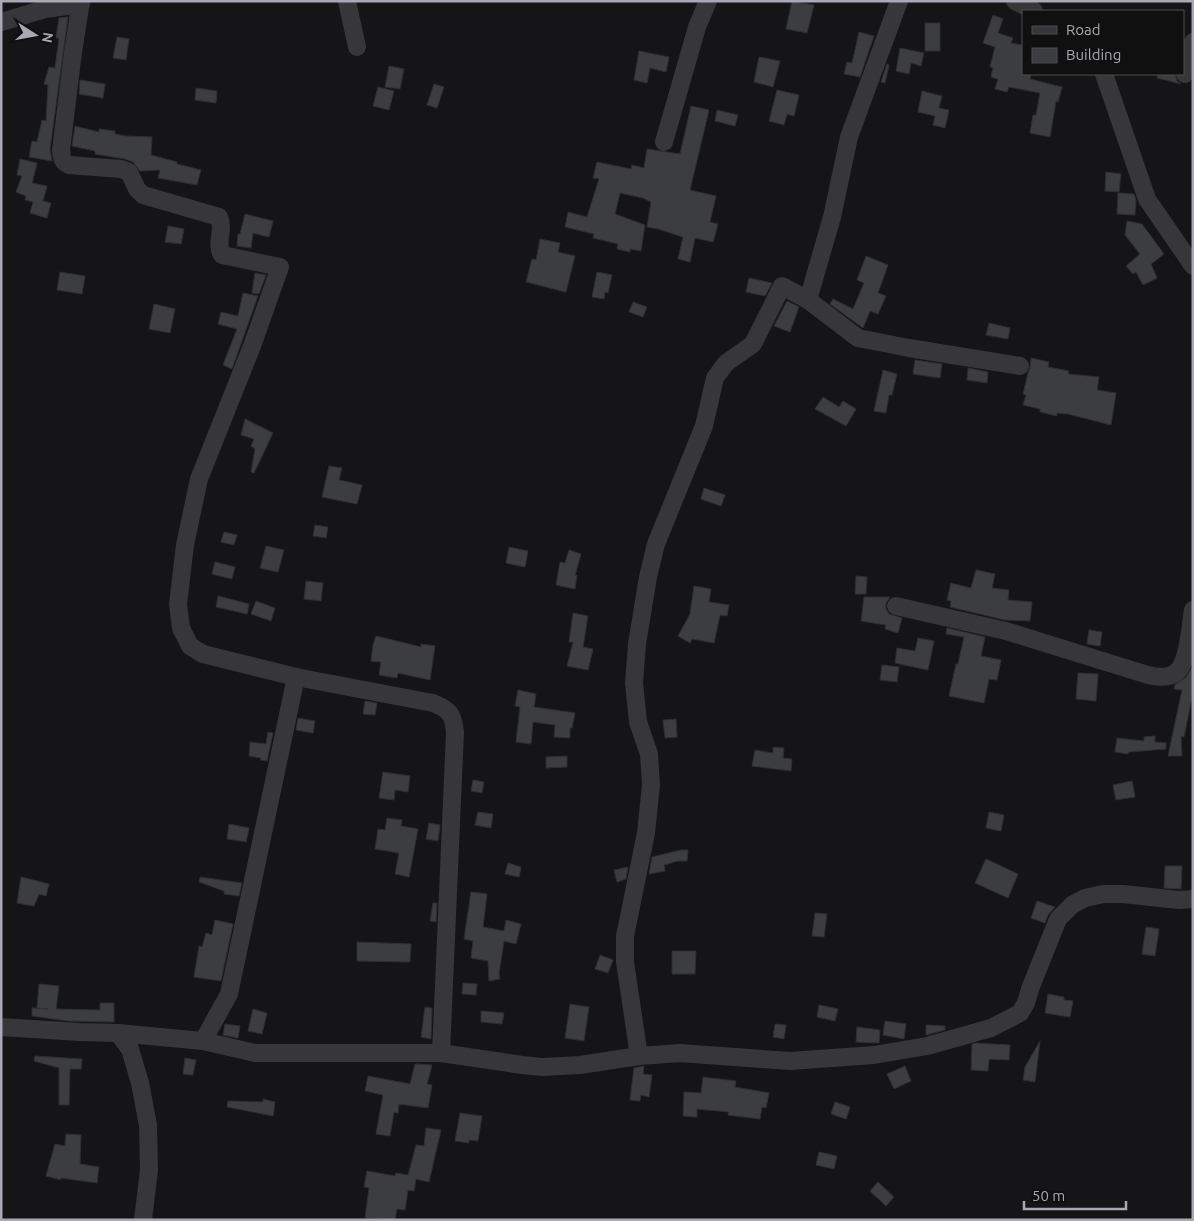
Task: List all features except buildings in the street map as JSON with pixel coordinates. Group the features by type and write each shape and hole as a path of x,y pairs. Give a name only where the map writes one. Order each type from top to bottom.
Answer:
{"street":[{"path":"348,1 357,47"},
{"path":"664,142 695,36 708,1"},
{"path":"808,300 832,217 849,138 899,1"},
{"path":"1015,1 1032,10"},
{"path":"1,22 44,9 81,3 73,52 62,150 64,163 121,169 130,172 137,189 142,195 219,217 221,221 219,245 222,255 280,267 252,346 199,479 185,545 178,604 181,628 190,646 203,654 296,677 433,704 445,708 453,716 455,732 441,1053"},
{"path":"1187,75 1193,42"},
{"path":"1104,75 1147,199 1193,266"},
{"path":"639,1056 625,962 625,936 631,897 646,833 651,785 649,754 638,722 634,682 637,644 648,577 656,544 704,426 715,378 726,363 752,344 782,286 808,300 858,338 1020,366"},
{"path":"896,606 1006,631 1148,676 1162,677 1174,675 1184,660 1193,610"},
{"path":"203,1040 230,994 296,677"},
{"path":"1,1027 118,1033 203,1040 255,1053 441,1053 522,1066 542,1067 580,1065 639,1056 680,1053 790,1061 850,1057 927,1046 991,1028 1020,1013 1026,1003 1058,919 1072,906 1085,898 1103,894 1123,894 1179,900 1193,899"},
{"path":"118,1033 130,1049 140,1083 148,1125 149,1170 143,1220"}]}
